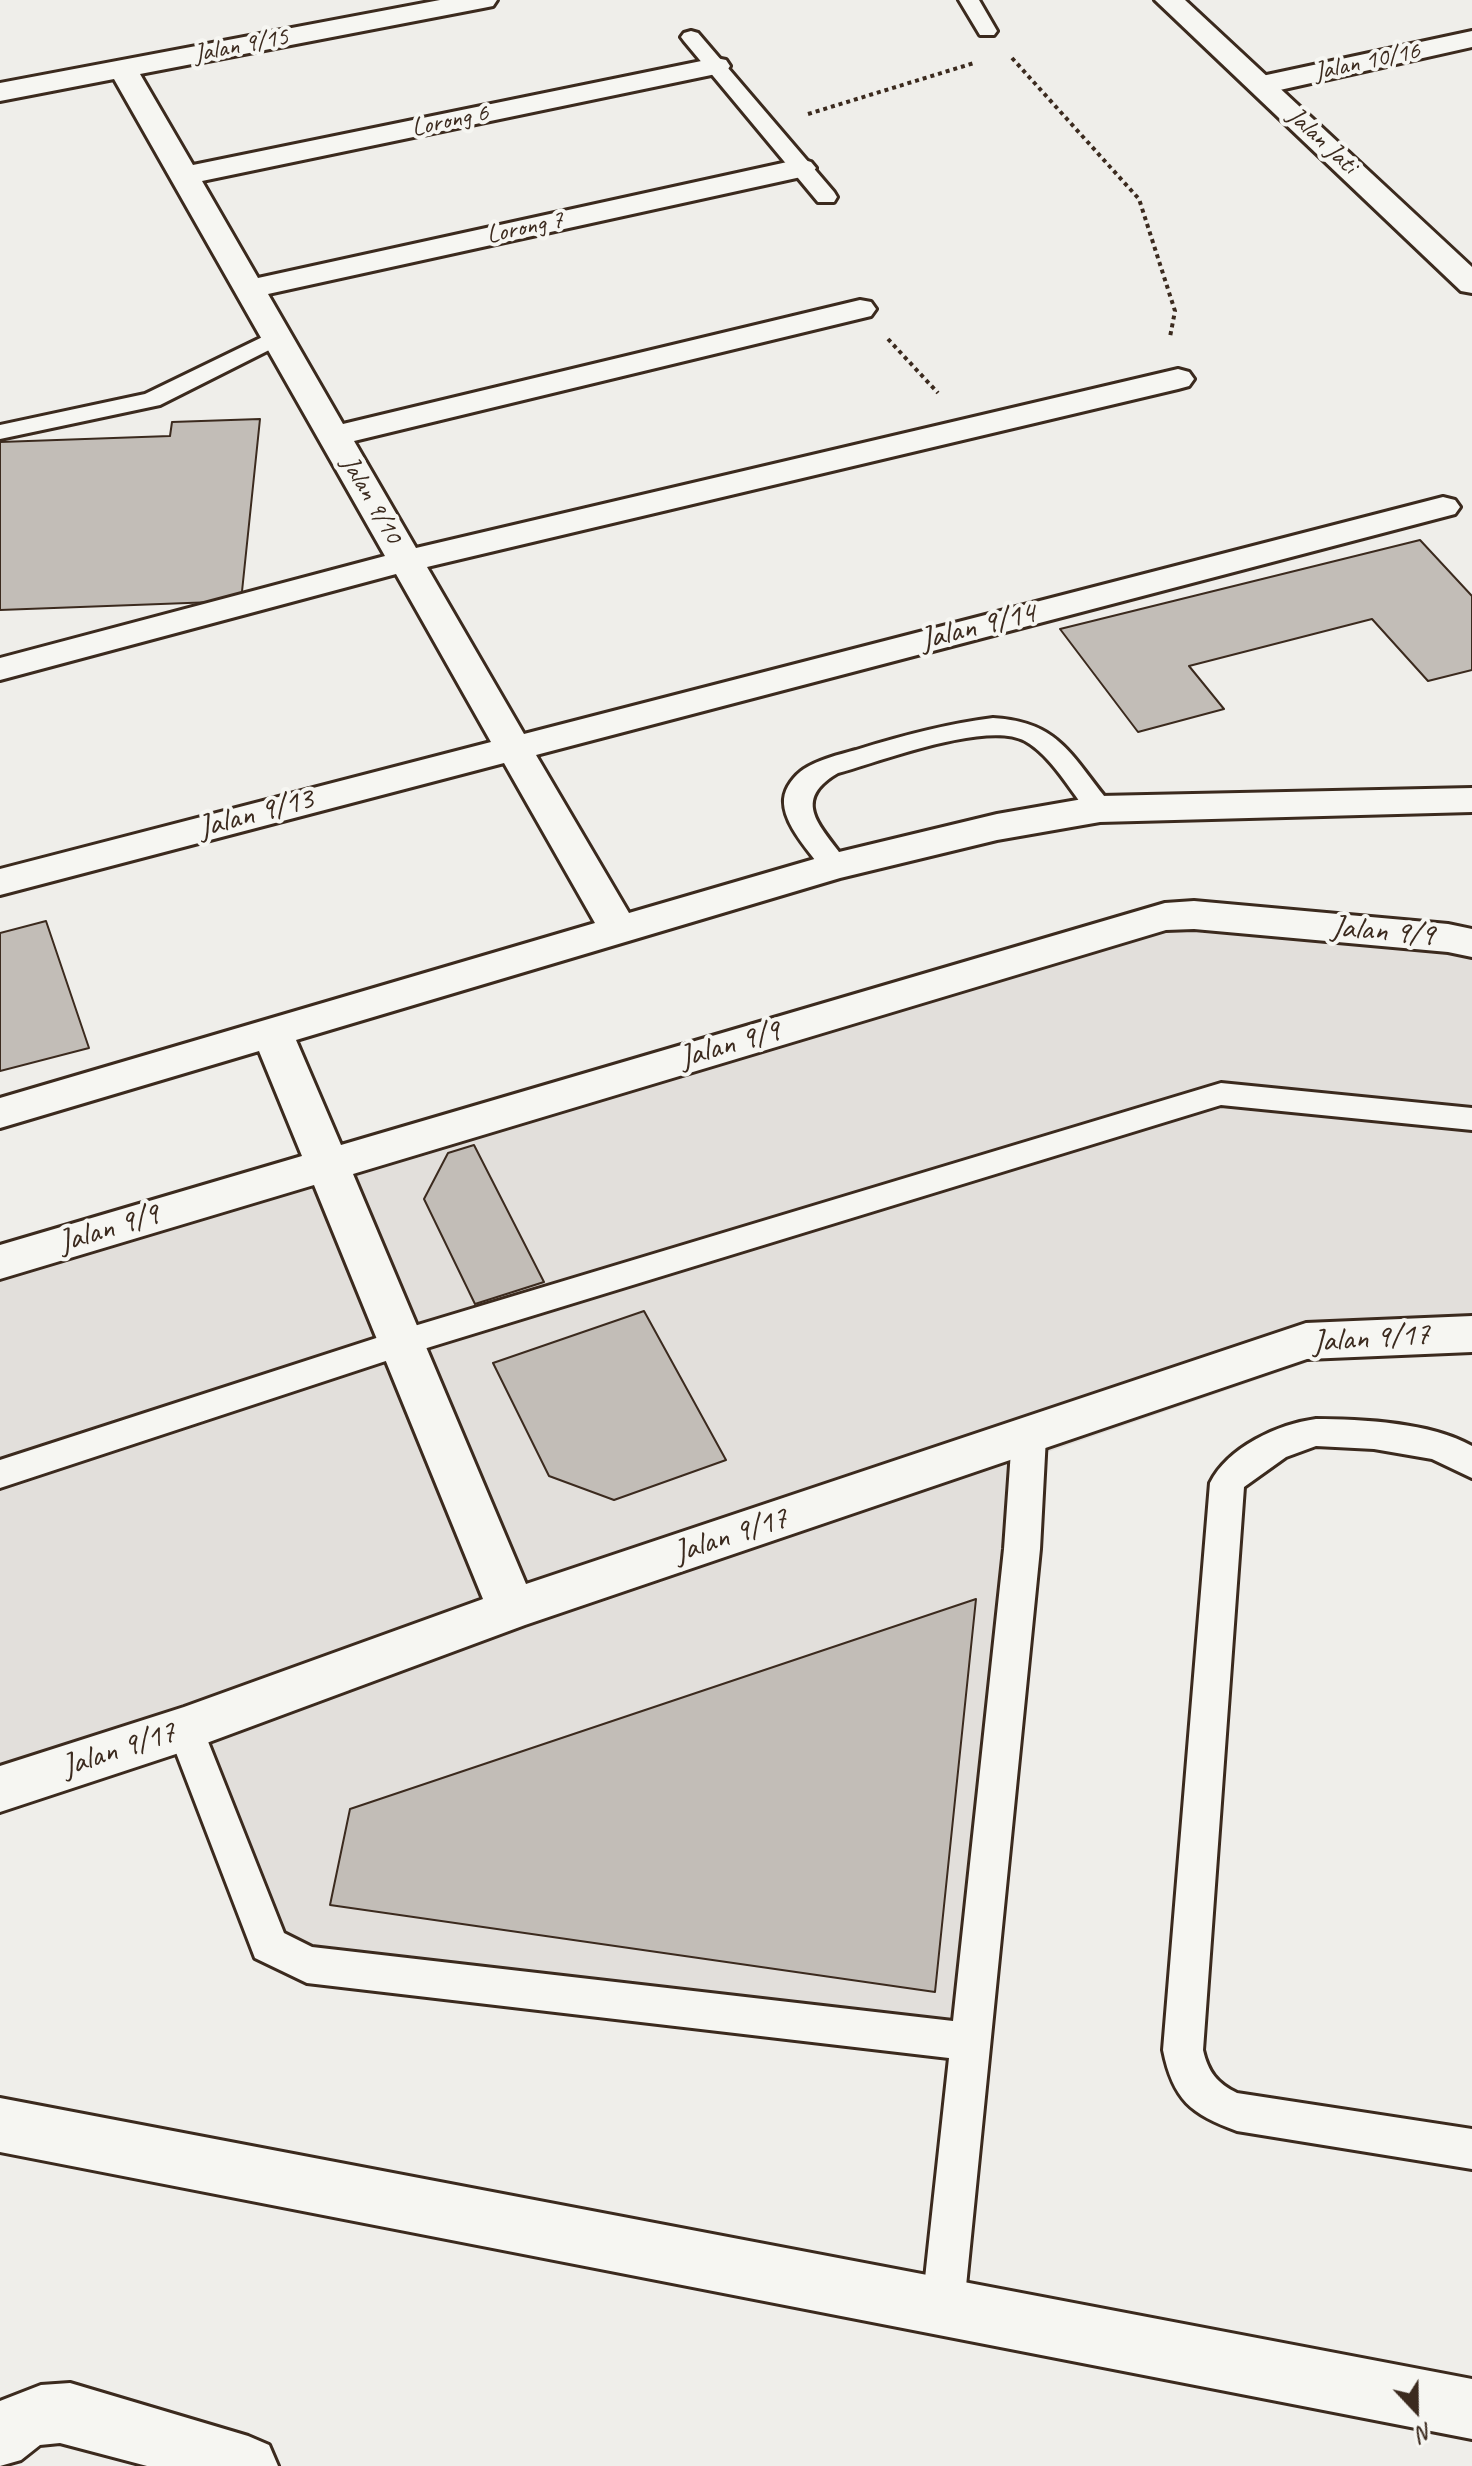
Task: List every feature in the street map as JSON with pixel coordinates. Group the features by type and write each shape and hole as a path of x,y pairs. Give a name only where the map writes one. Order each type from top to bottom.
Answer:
{"street":[{"name":"Jalan 9/15","path":"0,92 483,0"},
{"name":"Jalan Jati","path":"1169,0 1472,284"},
{"name":"Jalan 10/16","path":"1262,85 1472,39"},
{"name":"Lorong 6","path":"184,176 716,66"},
{"name":"Jalan 9/10","path":"122,68 619,931"},
{"name":"Lorong 7","path":"249,289 801,168"},
{"path":"334,436 860,309"},
{"path":"0,669 406,561 1178,379"},
{"name":"Jalan 9/14","path":"513,747 1443,507"},
{"name":"Jalan 9/13","path":"0,882 513,747"},
{"path":"0,1113 835,866 997,827 1100,809 1472,800"},
{"name":"Jalan 9/9","path":"0,1262 1174,915 1432,936 1472,943"},
{"path":"273,1034 512,1609"},
{"name":"Jalan 9/17","path":"0,1789 185,1729 512,1609 1306,1341 1472,1334"},
{"path":"0,2125 1472,2409"},
{"path":"0,2439 23,2419 46,2411 70,2413 248,2466"}],"lane":[{"path":"969,0 987,31"},
{"path":"691,37 826,197"},
{"path":"0,432 152,400 277,337"},
{"path":"835,866 801,814 796,800 799,786 811,775 828,767 976,727 1017,727 1034,734 1100,809"},
{"path":"0,1474 401,1343 1221,1094 1472,1119"},
{"path":"1472,1464 1457,1453 1435,1447 1314,1432 1292,1438 1241,1468 1227,1483 1183,2050 1187,2071 1198,2090 1215,2104 1237,2112 1472,2149"},
{"path":"943,2306 1022,1549 1029,1437"},
{"path":"185,1729 269,1945 307,1965 970,2042"}],"path":[{"path":"764,124 971,66 986,50 987,31"},
{"path":"987,31 1139,199 1175,311 1164,351 1178,379"},
{"path":"860,309 970,428"}],"shaded area":[{"path":"1172,900 1462,925 1472,929 1472,1354 1320,1358 1013,1464 955,2056 299,1978 254,1960 176,1755 0,1813 0,1245"}],"building":[{"path":"260,419 241,601 0,610 0,442 170,436 172,422"},
{"path":"1420,540 1472,596 1472,670 1428,681 1372,619 1189,666 1224,709 1138,732 1060,629"},
{"path":"46,921 89,1048 0,1071 0,933"},
{"path":"474,1145 544,1282 475,1304 424,1199 448,1153"},
{"path":"644,1311 726,1460 614,1500 549,1476 493,1363"},
{"path":"976,1599 935,1992 330,1905 350,1809"}]}
